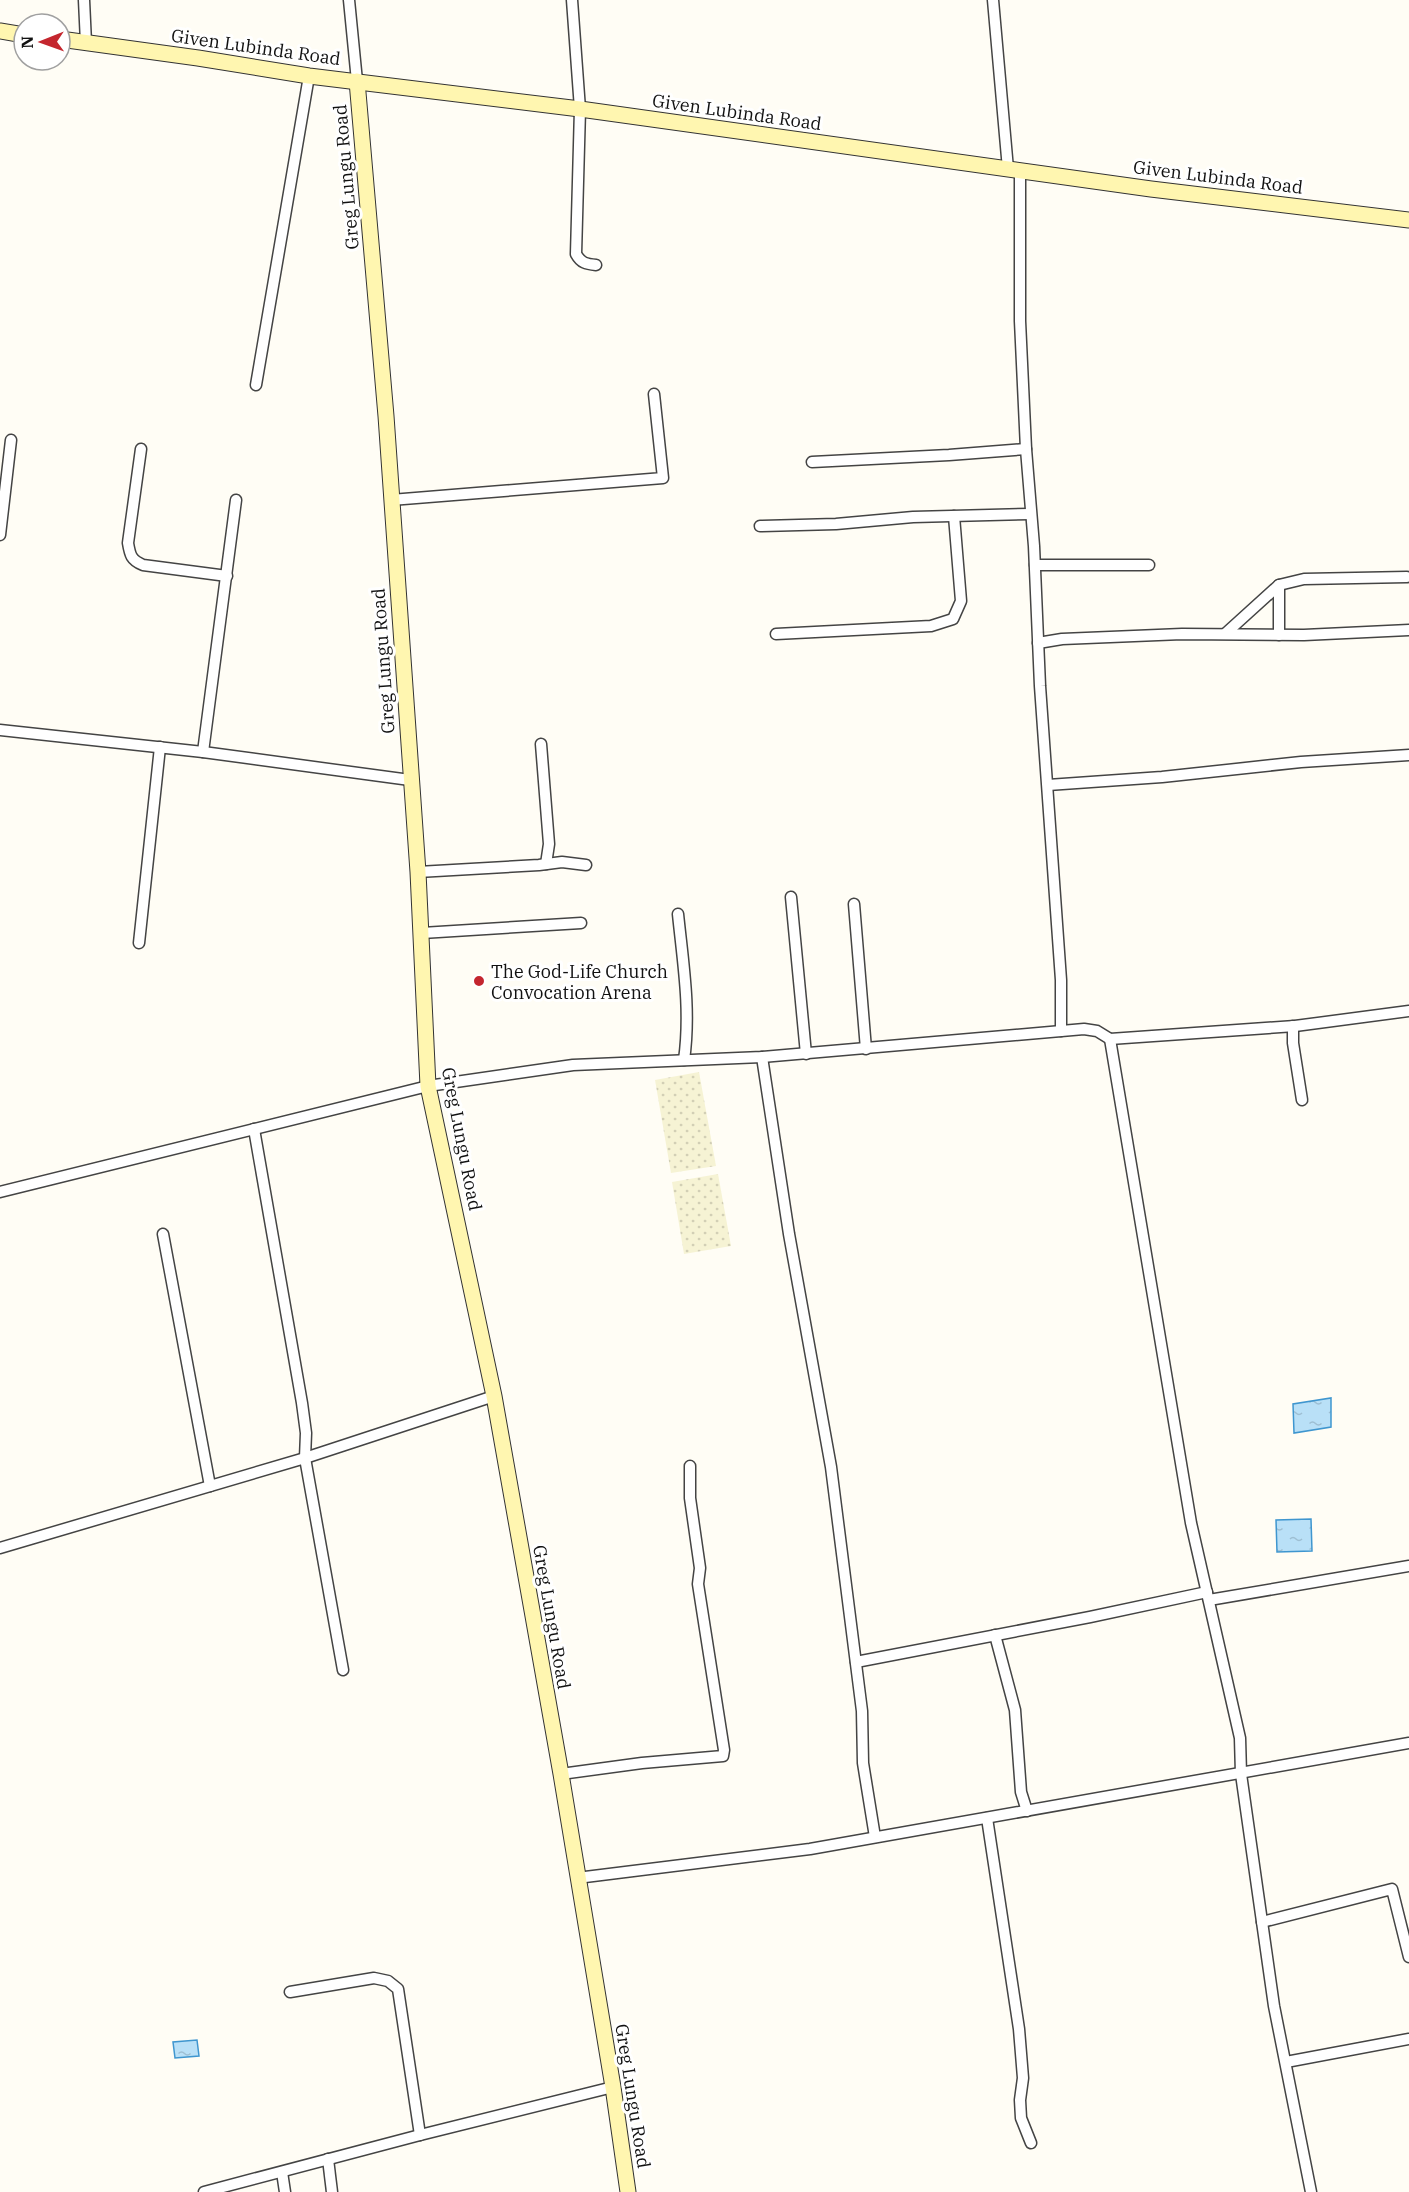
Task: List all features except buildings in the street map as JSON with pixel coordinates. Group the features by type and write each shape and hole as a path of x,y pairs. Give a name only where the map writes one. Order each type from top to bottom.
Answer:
{"street":[{"path":"84,0 86,43"},
{"path":"349,0 357,81"},
{"path":"572,0 580,109 576,254 579,261 596,265"},
{"path":"993,0 1014,170 1026,449 1061,980 1061,1031"},
{"name":"Given Lubinda Road","path":"72,41 309,76 580,109 1151,189 1409,220"},
{"path":"256,385 309,76"},
{"name":"Greg Lungu Road","path":"357,81 392,500 422,933 428,1086 494,1396 561,1774 613,2087 628,2192"},
{"path":"392,500 663,478 654,394"},
{"path":"0,535 11,440"},
{"path":"141,449 128,543 130,555 135,562 143,565 227,576"},
{"path":"812,462 1026,449"},
{"path":"203,752 236,500"},
{"path":"760,526 1030,514"},
{"path":"776,634 931,626 953,620 961,601 954,516"},
{"path":"1035,566 1149,565"},
{"path":"1226,633 1278,585 1304,579 1407,577"},
{"path":"1278,585 1279,635"},
{"path":"1038,643 1062,639 1226,633 1279,635 1409,630"},
{"path":"0,730 203,752 411,780"},
{"path":"541,744 549,844 546,864"},
{"path":"138,943 160,747"},
{"path":"1048,785 1409,754"},
{"path":"418,872 569,861 586,865"},
{"path":"791,897 806,1054"},
{"path":"854,904 866,1049"},
{"path":"678,914 688,1005 684,1060"},
{"path":"422,933 580,923"},
{"path":"0,1192 428,1086 573,1065 806,1054 1084,1029 1097,1031 1110,1039 1293,1026 1409,1011"},
{"path":"1293,1026 1293,1042 1302,1100"},
{"path":"1110,1039 1191,1523 1240,1738 1241,1774 1274,2006 1311,2192"},
{"path":"762,1057 789,1234 831,1467 856,1662 863,1732 863,1763 875,1837"},
{"path":"254,1129 302,1403 306,1433 305,1458 343,1670"},
{"path":"163,1234 210,1486"},
{"path":"0,1548 305,1458 494,1396"},
{"path":"561,1774 642,1763 723,1756 724,1750 698,1584 700,1568 690,1498 690,1466"},
{"path":"856,1662 1208,1596 1409,1566"},
{"path":"995,1635 1015,1710 1021,1792 1027,1810"},
{"path":"577,1878 810,1849 1409,1743"},
{"path":"987,1818 1019,2029 1023,2078 1020,2100 1021,2118 1031,2143"},
{"path":"1262,1922 1392,1889 1409,1957"},
{"path":"290,1992 374,1978 388,1981 398,1989 420,2135"},
{"path":"1286,2062 1409,2039"},
{"path":"204,2192 613,2087"},
{"path":"328,2159 332,2192"},
{"path":"282,2172 285,2192"}],"shaded area":[{"path":"699,1072 716,1166 671,1173 655,1080"},
{"path":"718,1174 731,1246 684,1254 672,1182"}],"water":[{"path":"1331,1398 1331,1427 1294,1433 1293,1404"},
{"path":"1311,1519 1312,1551 1277,1552 1276,1520"},
{"path":"197,2040 199,2056 175,2058 173,2042"}],"place":[{"name":"The God-Life Church Convocation Arena","path":"479,981"}]}
